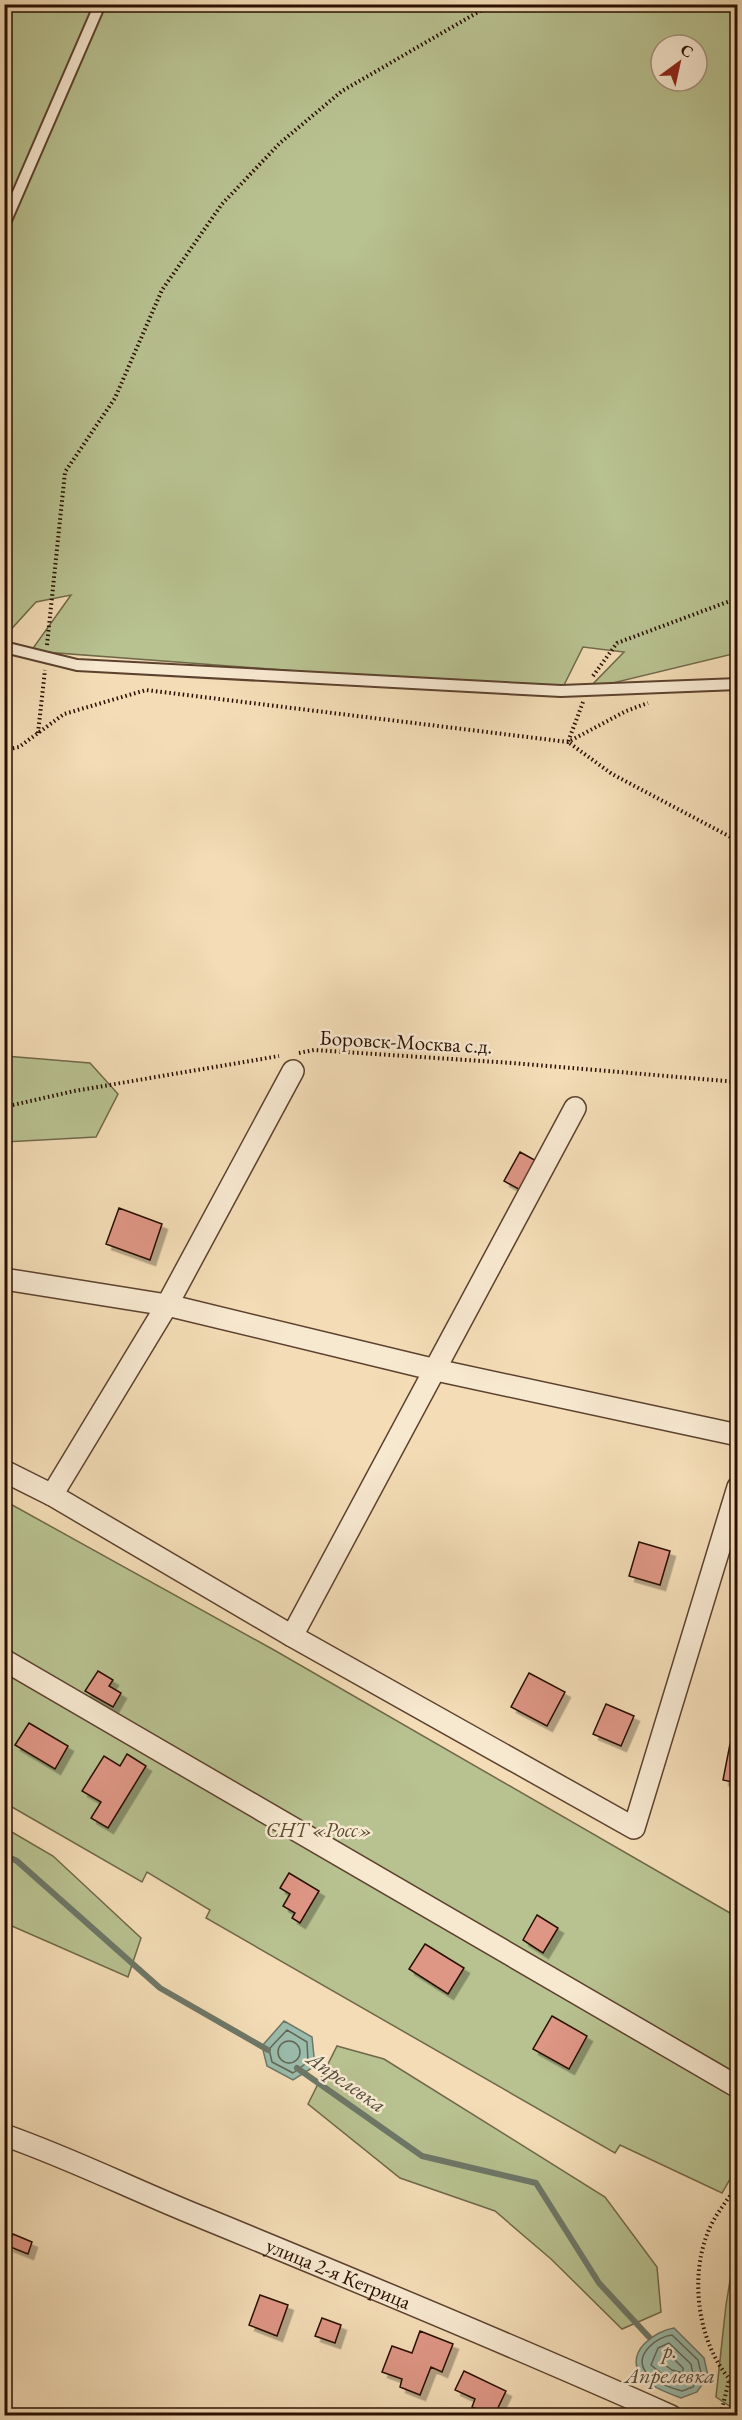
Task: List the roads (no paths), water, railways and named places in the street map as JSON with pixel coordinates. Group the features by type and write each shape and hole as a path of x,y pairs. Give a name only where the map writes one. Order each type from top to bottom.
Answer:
{"street":[{"path":"52,1495 167,1305 288,1060"},
{"path":"292,1636 574,1108"},
{"path":"4,1279 167,1305 436,1370 738,1435"},
{"path":"4,1471 52,1495 292,1636 634,1828 738,1487"},
{"path":"4,1660 737,2086"},
{"name":"улица 2-я Кетрица","path":"4,2135 54,2153 185,2211 505,2342 671,2415"}],"lane":[{"path":"4,225 99,4"},
{"path":"4,647 89,665 561,691 738,684"}],"water":[{"path":"284,2021 312,2037 315,2066 293,2080 267,2066 262,2046"},
{"name":"р. Апрелевка","path":"674,2328 704,2358 708,2376 697,2392 681,2398 648,2382 640,2374 637,2366 637,2358 645,2344 659,2333"}],"waterway":[{"name":"Апрелевка","path":"4,1855 17,1861 160,1988 268,2050"},
{"name":"Апрелевка","path":"297,2068 422,2156 536,2183 599,2283 649,2337"}],"park label":[{"name":"СНТ «Росс»","path":"319,1830"}]}
